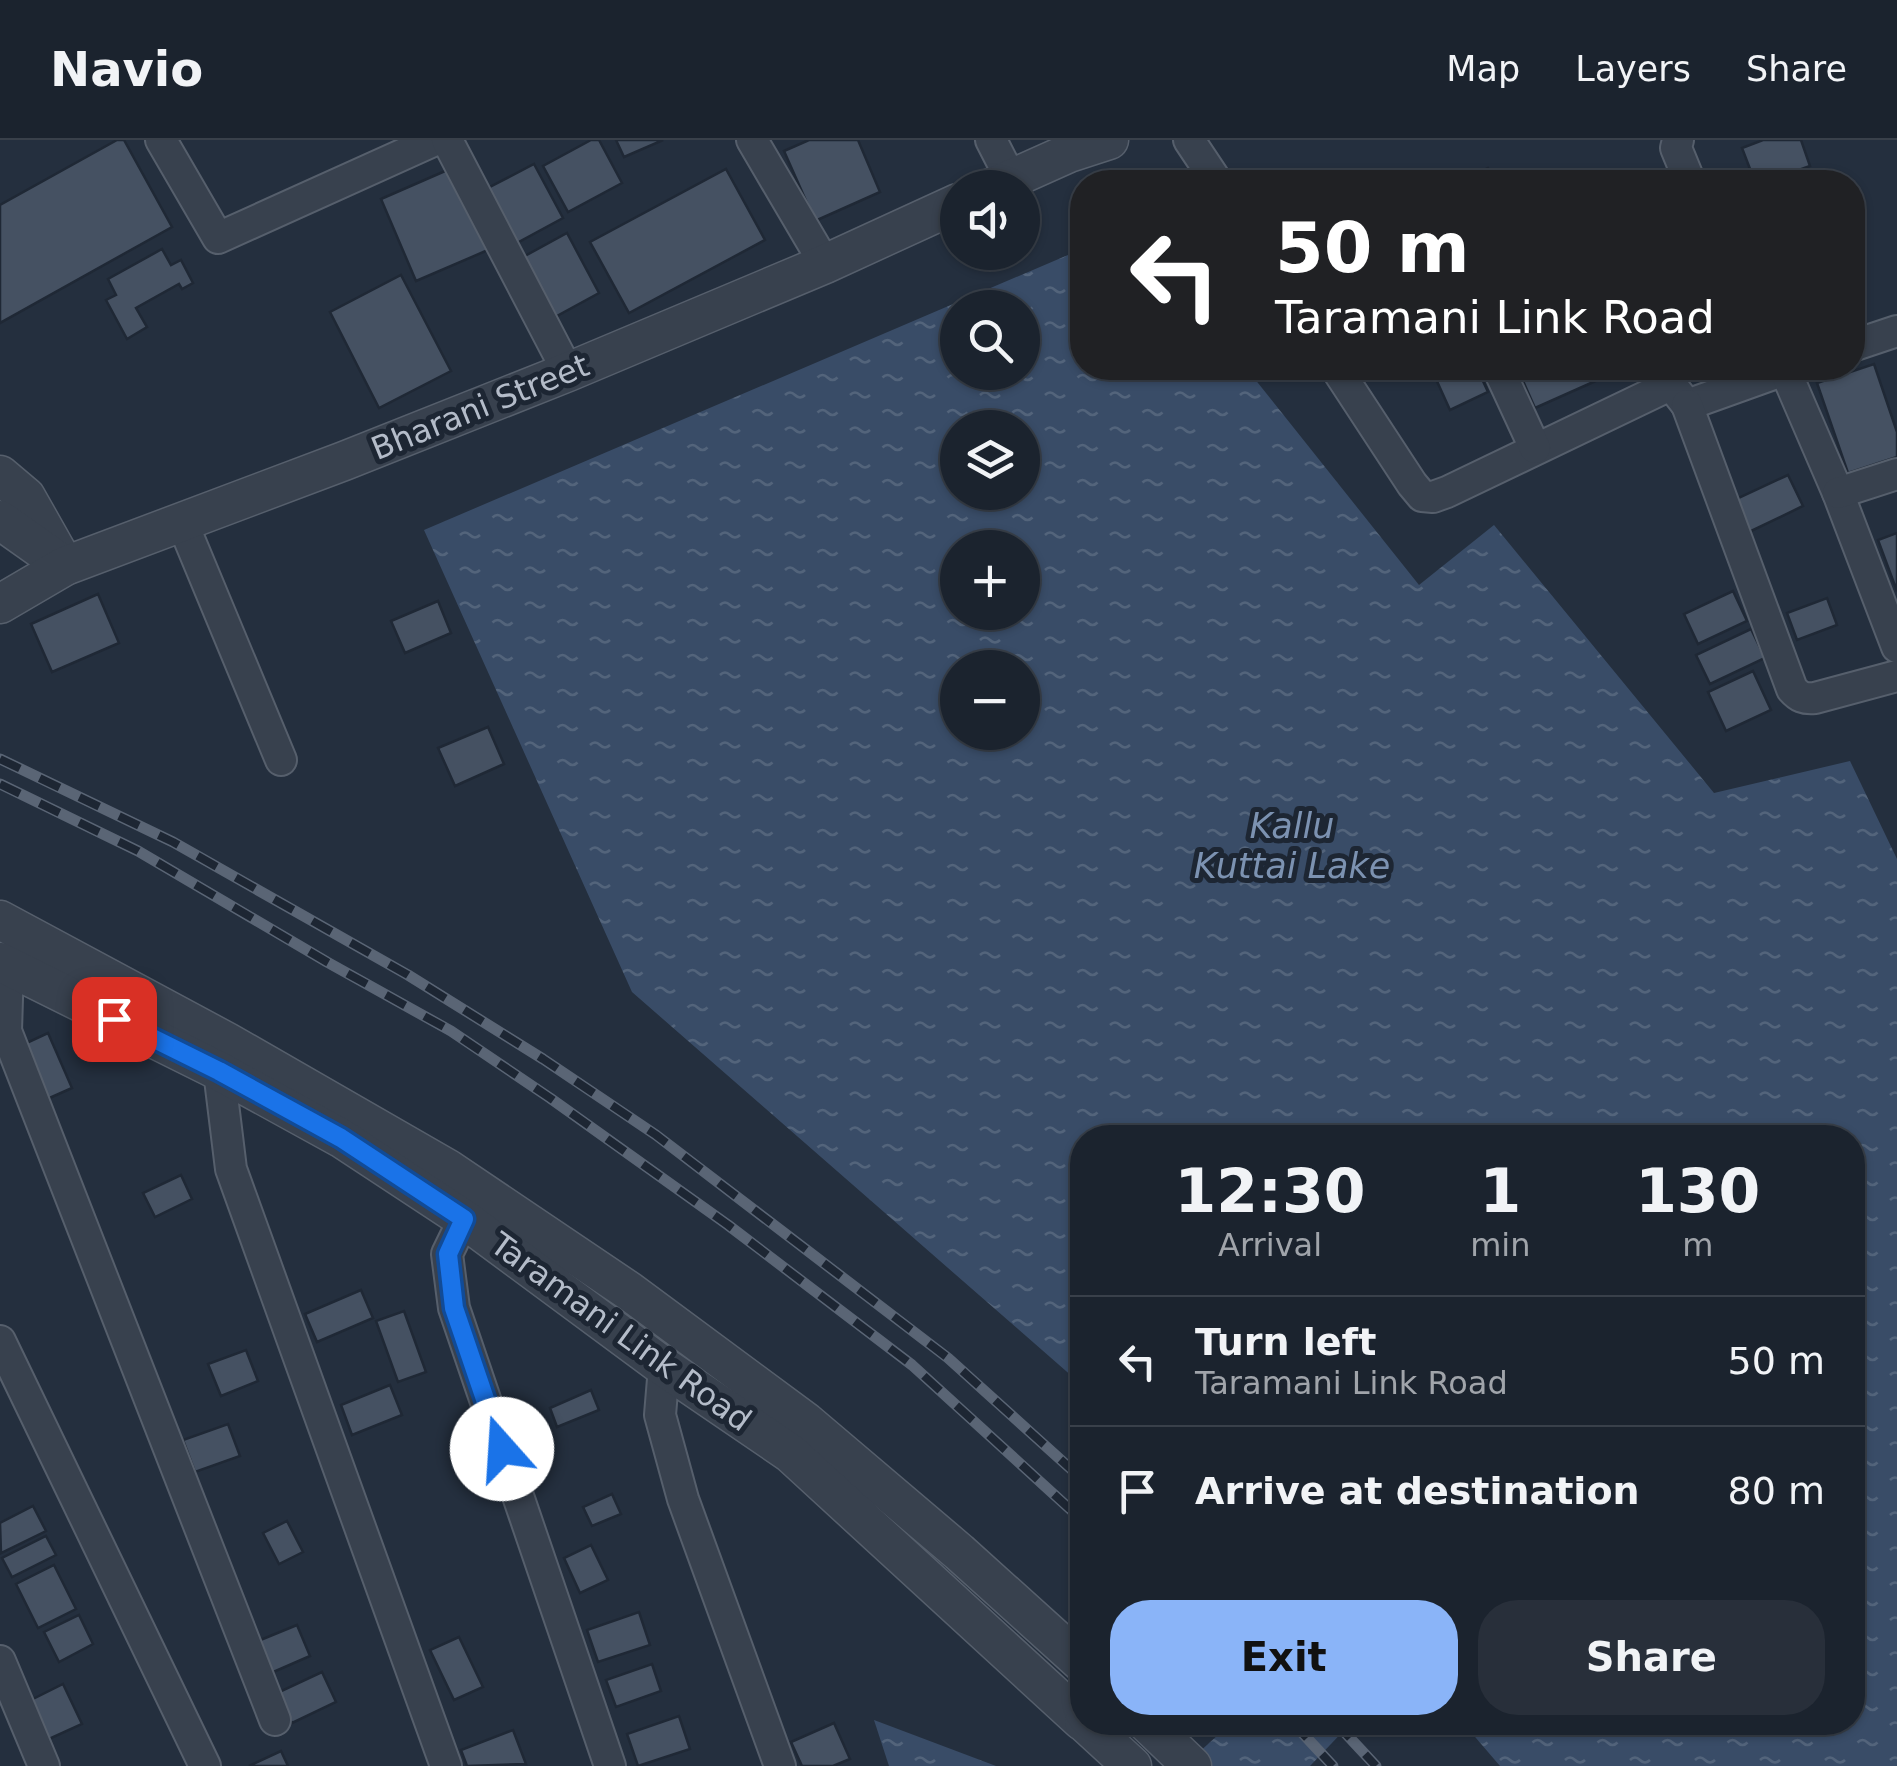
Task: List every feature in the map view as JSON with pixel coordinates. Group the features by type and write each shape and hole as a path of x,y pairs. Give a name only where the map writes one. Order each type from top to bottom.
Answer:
{"street":[{"path":"161,140 218,238 435,140"},
{"path":"447,140 568,372"},
{"path":"752,140 824,264"},
{"path":"991,140 998,170"},
{"path":"1030,170 1109,140"},
{"path":"1189,140 1209,170"},
{"path":"1678,140 1676,148 1685,170"},
{"name":"Bharani Street","path":"0,604 65,566 568,372 940,211"},
{"path":"1865,342 1897,332"},
{"path":"1344,380 1404,473 1422,496 1433,497 1666,387 1676,391 1687,405 1792,689 1806,699 1815,698 1897,676"},
{"path":"1504,380 1535,448"},
{"path":"1687,405 1754,380"},
{"path":"1791,380 1894,632"},
{"path":"1838,493 1897,474"},
{"path":"0,476 26,497 65,566"},
{"path":"0,520 65,566"},
{"path":"182,522 282,760"},
{"name":"Taramani Link Road","path":"0,920 228,1042 448,1169 630,1290 806,1422 1070,1653"},
{"path":"4,964 6,1031 275,1720"},
{"name":"Taramani Link Road","path":"4,964 219,1071 341,1138 464,1219 664,1368 790,1453 1070,1710"},
{"path":"219,1071 230,1169 446,1766"},
{"path":"464,1219 448,1254 454,1308 610,1766"},
{"path":"0,1341 206,1766"},
{"path":"664,1368 660,1414 683,1498 780,1766"},
{"path":"0,1661 44,1766"},
{"name":"Taramani Link Road","path":"1097,1735 1132,1766"},
{"path":"1160,1735 1192,1766"}],"water":[{"name":"Kallu Kuttai Lake","path":"1070,254 1070,380 1256,380 1419,585 1494,525 1714,793 1850,761 1897,859 1897,1766 1500,1766 1473,1735 1865,1735 1865,1125 1070,1125 1070,1375 632,992 424,530 940,310 940,390 1040,390 1040,290 986,290"},
{"path":"874,1720 996,1766 889,1766"},
{"path":"1218,1735 1340,1735 1310,1766 1184,1766"}],"building":[{"path":"117,140 124,140 172,227 0,323 0,205"},
{"path":"591,140 599,140 622,183 568,212 543,166"},
{"path":"616,140 663,140 624,157"},
{"path":"809,140 858,140 880,192 815,221 784,151"},
{"path":"1763,140 1801,140 1810,166 1799,170 1750,170 1742,148"},
{"path":"534,164 563,218 515,244 486,189"},
{"path":"452,168 488,250 416,281 381,199"},
{"path":"726,169 765,240 629,313 590,242"},
{"path":"567,233 599,293 555,317 523,257"},
{"path":"162,249 171,265 181,260 193,283 182,289 179,284 136,308 147,327 127,339 106,300 116,295 108,279"},
{"path":"401,275 451,371 379,408 330,312"},
{"path":"1874,364 1897,432 1897,457 1848,473 1817,383 1865,380 1865,367"},
{"path":"1436,380 1482,380 1488,392 1450,410"},
{"path":"1523,380 1598,380 1535,408"},
{"path":"1788,475 1803,506 1749,532 1734,500"},
{"path":"1897,533 1897,591 1878,540"},
{"path":"1733,591 1747,621 1698,644 1684,614"},
{"path":"98,594 119,643 52,672 31,624"},
{"path":"1827,598 1837,625 1797,640 1787,613"},
{"path":"438,601 451,633 405,653 391,621"},
{"path":"1751,629 1765,658 1710,684 1696,655"},
{"path":"1753,671 1771,710 1726,731 1708,692"},
{"path":"488,727 504,764 455,786 438,748"},
{"path":"48,1033 72,1088 45,1100 20,1046"},
{"path":"181,1175 192,1199 155,1217 143,1193"},
{"path":"361,1290 373,1318 317,1342 305,1314"},
{"path":"404,1311 426,1372 398,1382 376,1321"},
{"path":"246,1350 258,1381 221,1396 208,1364"},
{"path":"390,1385 402,1415 352,1435 341,1405"},
{"path":"591,1390 599,1410 557,1427 550,1408"},
{"path":"228,1424 240,1456 195,1472 183,1440"},
{"path":"612,1494 621,1514 592,1526 583,1507"},
{"path":"33,1506 46,1531 1,1553 0,1523"},
{"path":"287,1521 303,1552 279,1564 263,1533"},
{"path":"46,1536 56,1555 12,1577 2,1558"},
{"path":"591,1545 608,1580 580,1593 564,1558"},
{"path":"54,1565 76,1609 38,1628 16,1584"},
{"path":"639,1612 650,1645 598,1662 587,1630"},
{"path":"79,1615 93,1644 59,1662 44,1632"},
{"path":"297,1625 310,1656 271,1673 258,1641"},
{"path":"459,1637 483,1687 454,1700 430,1650"},
{"path":"652,1664 661,1691 616,1707 606,1680"},
{"path":"322,1672 336,1702 292,1723 277,1693"},
{"path":"63,1684 82,1724 49,1739 31,1700"},
{"path":"679,1716 690,1749 638,1766 627,1734"},
{"path":"834,1723 850,1759 833,1766 802,1766 791,1742"},
{"path":"513,1730 526,1764 467,1766 461,1750"},
{"path":"281,1751 288,1766 249,1766"}],"railway":[{"path":"0,759 173,842 408,975 543,1059 656,1135 948,1358 1070,1468"},
{"path":"0,784 138,851 451,1031 550,1098 728,1225 912,1365 1070,1509"},
{"path":"1304,1735 1333,1766"},
{"path":"1347,1735 1376,1766"}],"route":[{"path":"114,1019 341,1138 464,1219 448,1254 454,1308 502,1449"}]}
